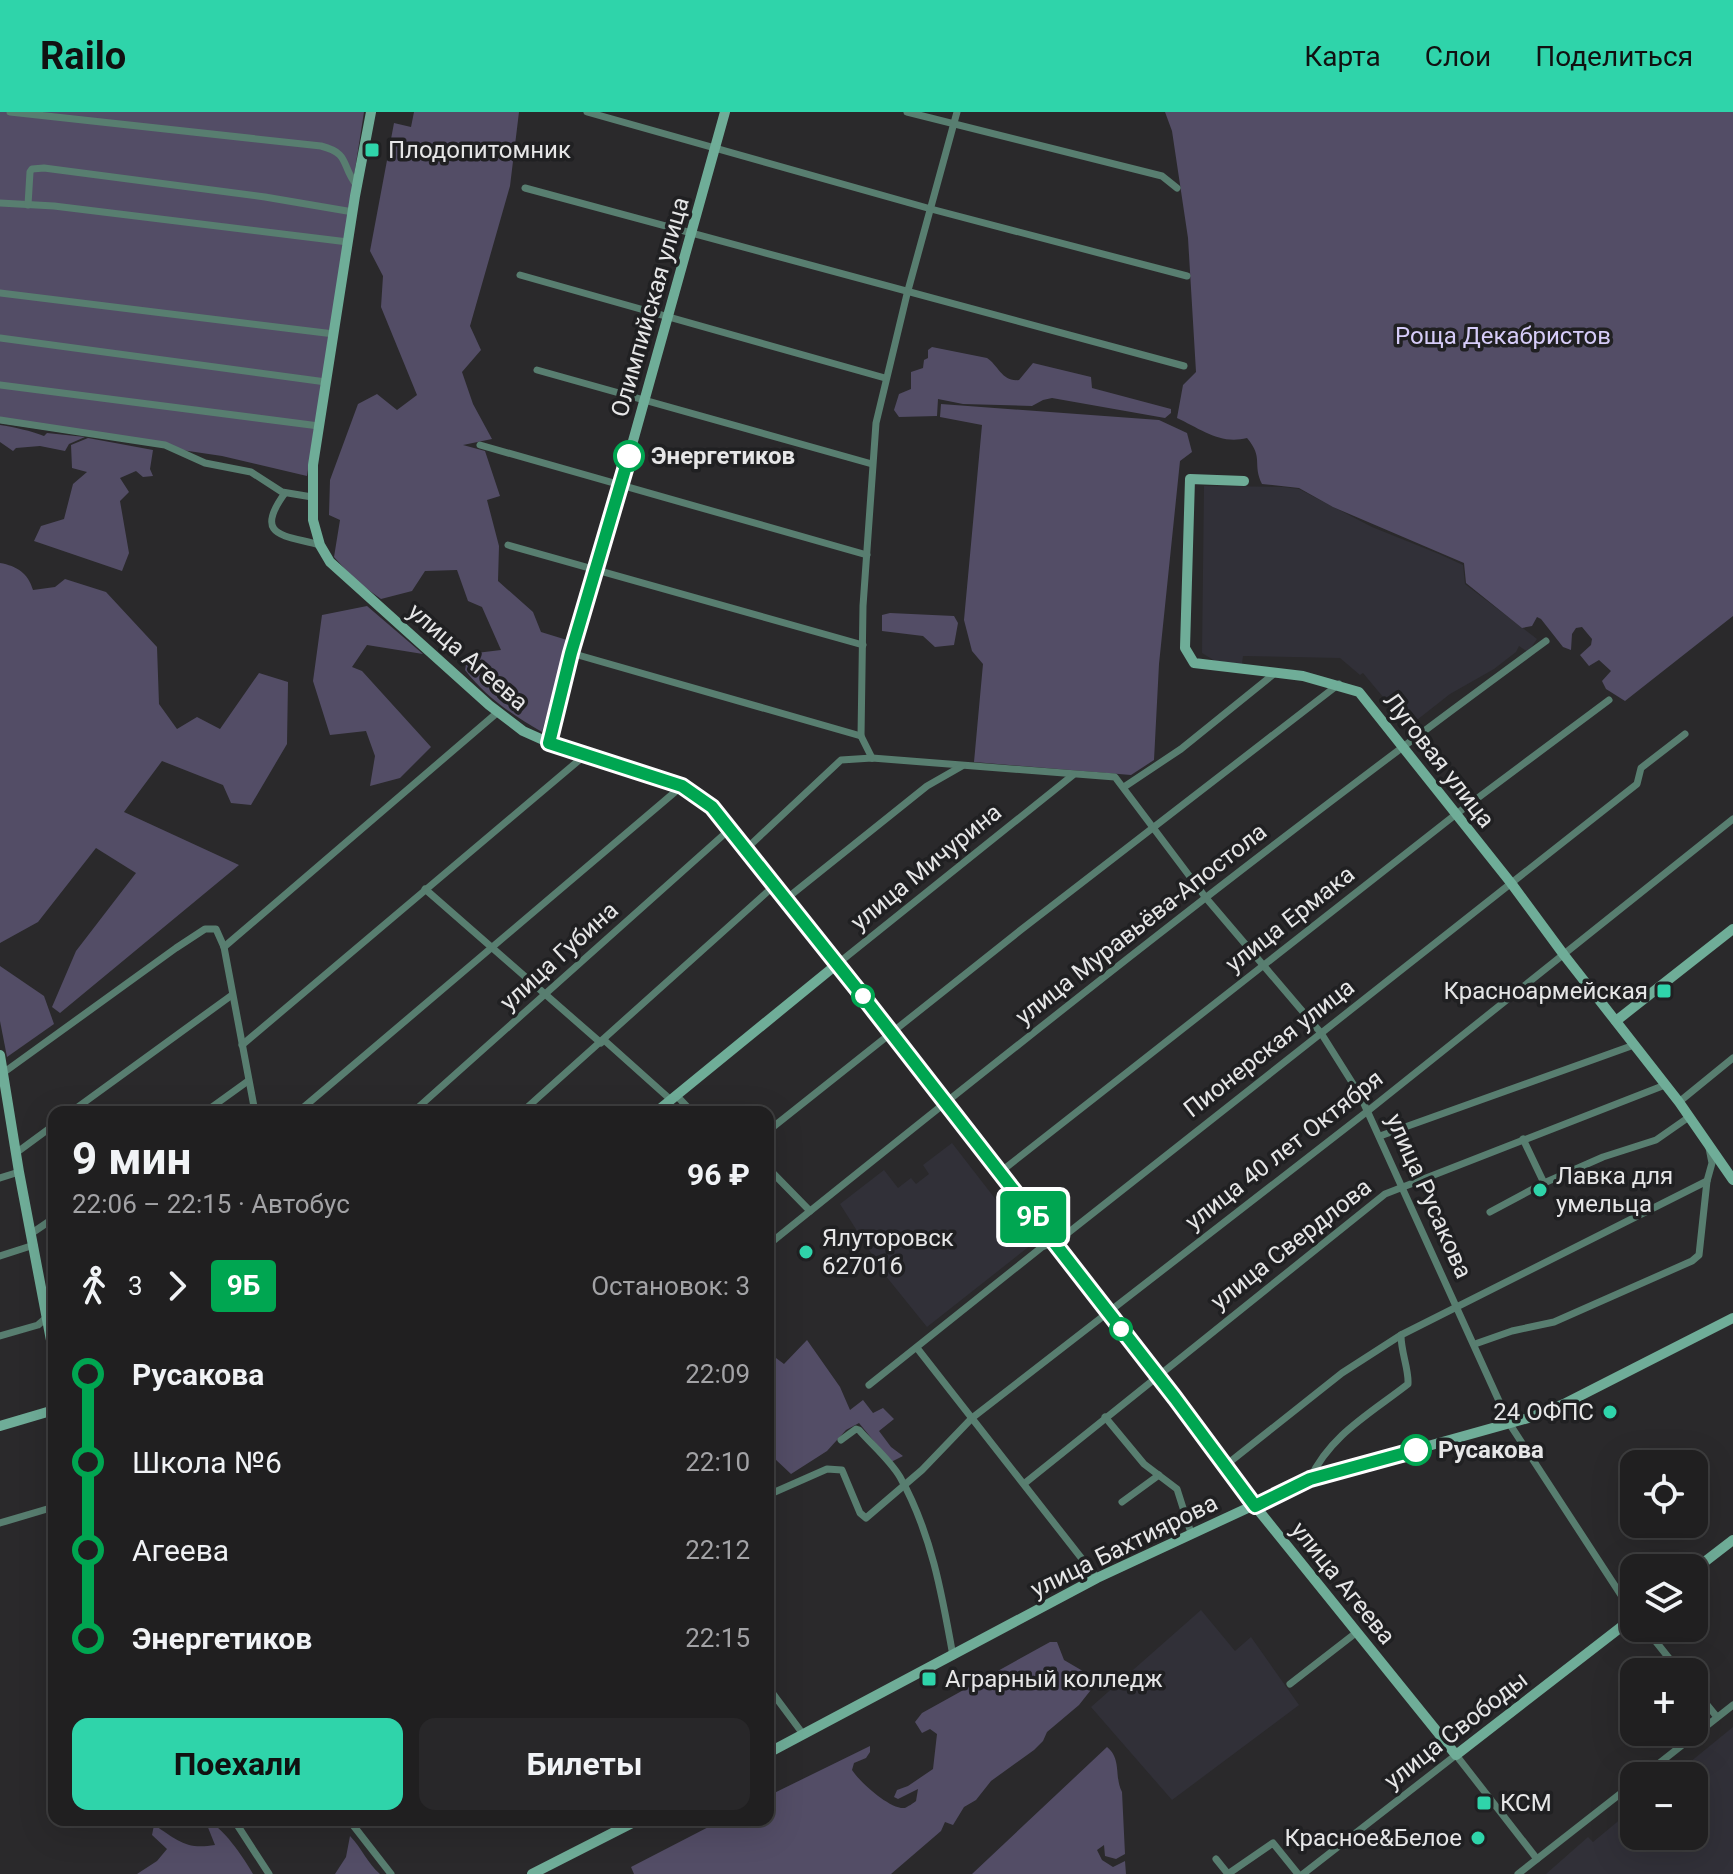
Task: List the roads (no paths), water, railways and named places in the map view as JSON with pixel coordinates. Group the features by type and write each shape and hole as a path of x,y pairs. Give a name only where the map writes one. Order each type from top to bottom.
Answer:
{"street":[{"path":"10,112 321,146 338,151 344,157 345,168 357,186"},
{"name":"улица Агеева","path":"371,112 319,426 312,497 313,520 320,545 330,562 523,731 584,756 682,786 712,807 1108,1312 1255,1506 1537,1859"},
{"path":"587,112 931,209 1187,276"},
{"name":"Олимпийская улица","path":"549,743 571,653 725,112"},
{"path":"907,112 1162,176 1177,188"},
{"path":"872,758 861,736 867,555 876,423 885,378 957,112"},
{"path":"28,205 30,172 44,168 265,197 353,212"},
{"path":"525,188 693,232 907,294 1184,366"},
{"path":"0,203 348,242"},
{"path":"520,275 885,378"},
{"path":"0,293 334,334"},
{"path":"0,338 326,382"},
{"path":"537,370 872,464"},
{"path":"0,385 319,426"},
{"path":"0,420 165,445 205,463 251,472 285,493 312,497"},
{"path":"480,445 867,555"},
{"name":"Луговая улица","path":"1244,481 1190,479 1185,648 1194,663 1339,684 1359,692 1511,883 1679,1102 1733,1178"},
{"path":"285,493 272,511 270,521 274,531 279,536 320,545"},
{"path":"508,545 863,645"},
{"name":"улица Муравьёва-Апостола","path":"774,1240 1206,898 1401,747 1546,641"},
{"path":"571,653 861,736"},
{"path":"746,849 841,760 872,758 1115,777 1124,787 1181,749 1275,673"},
{"path":"774,1126 1339,684"},
{"name":"улица Ермака","path":"999,1173 1455,815 1609,700"},
{"path":"224,947 498,712"},
{"name":"Пионерская улица","path":"869,1385 1051,1241 1059,1240 1637,784 1641,768 1685,734"},
{"path":"242,1045 584,756"},
{"path":"786,899 927,786 963,766"},
{"name":"улица Мичурина","path":"663,1106 1073,775"},
{"path":"305,1106 682,786"},
{"name":"улица Русакова","path":"1124,787 1206,898 1321,1033 1369,1110 1509,1423 1620,1594"},
{"name":"улица 40 лет Октября","path":"774,1492 827,1469 842,1470 860,1513 866,1518 972,1418 1369,1110 1733,819"},
{"name":"улица Губина","path":"420,1106 730,829"},
{"path":"529,1106 775,885"},
{"path":"425,889 546,995 684,1106"},
{"path":"3,1073 205,929 216,929 224,947 254,1106"},
{"path":"1616,1021 1733,929"},
{"path":"79,1106 232,995"},
{"path":"1380,1136 1634,1045"},
{"path":"0,1055 4,1103 48,1305"},
{"path":"1679,1102 1733,1058"},
{"path":"213,1106 248,1081"},
{"name":"улица Свердлова","path":"1025,1483 1385,1194 1665,1085"},
{"path":"1490,1212 1544,1183 1603,1157 1656,1140 1689,1117"},
{"path":"16,1153 48,1129"},
{"path":"1523,1139 1544,1183"},
{"path":"1475,1344 1512,1331 1554,1322 1692,1261 1699,1255 1707,1181 1712,1163 1708,1143"},
{"path":"0,1178 19,1172"},
{"path":"774,1174 810,1211"},
{"path":"1226,1465 1342,1373 1401,1335 1707,1181"},
{"path":"32,1233 48,1222"},
{"path":"0,1256 34,1245"},
{"path":"0,1336 38,1325 48,1316"},
{"name":"улица Бахтиярова","path":"774,1750 1097,1578 1310,1479 1509,1423 1564,1404 1733,1318"},
{"path":"1310,1479 1318,1463 1340,1435 1408,1384 1401,1335"},
{"path":"917,1348 1097,1578"},
{"path":"0,1426 48,1412"},
{"path":"1105,1417 1144,1464 1177,1489 1191,1533"},
{"path":"841,1440 859,1430 899,1476 924,1527 953,1656"},
{"path":"1122,1502 1159,1475"},
{"path":"0,1523 48,1509"},
{"path":"1708,1559 1733,1540"},
{"name":"улица Свободы","path":"1301,1874 1620,1627"},
{"path":"1290,1684 1357,1632"},
{"path":"1656,1642 1669,1658"},
{"path":"774,1695 803,1734"},
{"path":"1661,1762 1733,1705"},
{"path":"1708,1706 1717,1717"},
{"path":"1518,1874 1620,1794"},
{"path":"238,1826 269,1874"},
{"path":"354,1826 391,1874"},
{"path":"534,1874 626,1826"},
{"path":"1216,1859 1228,1874 1273,1843 1301,1874"}],"place":[{"name":"Плодопитомник","path":"372,150"},
{"name":"Энергетиков","path":"629,456"},
{"name":"Красноармейская","path":"1664,991"},
{"name":"Лавка для умельца","path":"1540,1190"},
{"name":"Ялуторовск 627016","path":"806,1252"},
{"name":"24 ОФПС","path":"1610,1412"},
{"name":"Русакова","path":"1416,1450"},
{"name":"Аграрный колледж","path":"929,1679"},
{"name":"КСМ","path":"1484,1803"},
{"name":"Красное&Белое","path":"1478,1838"}],"park label":[{"name":"Роща Декабристов","path":"1503,336"}]}
